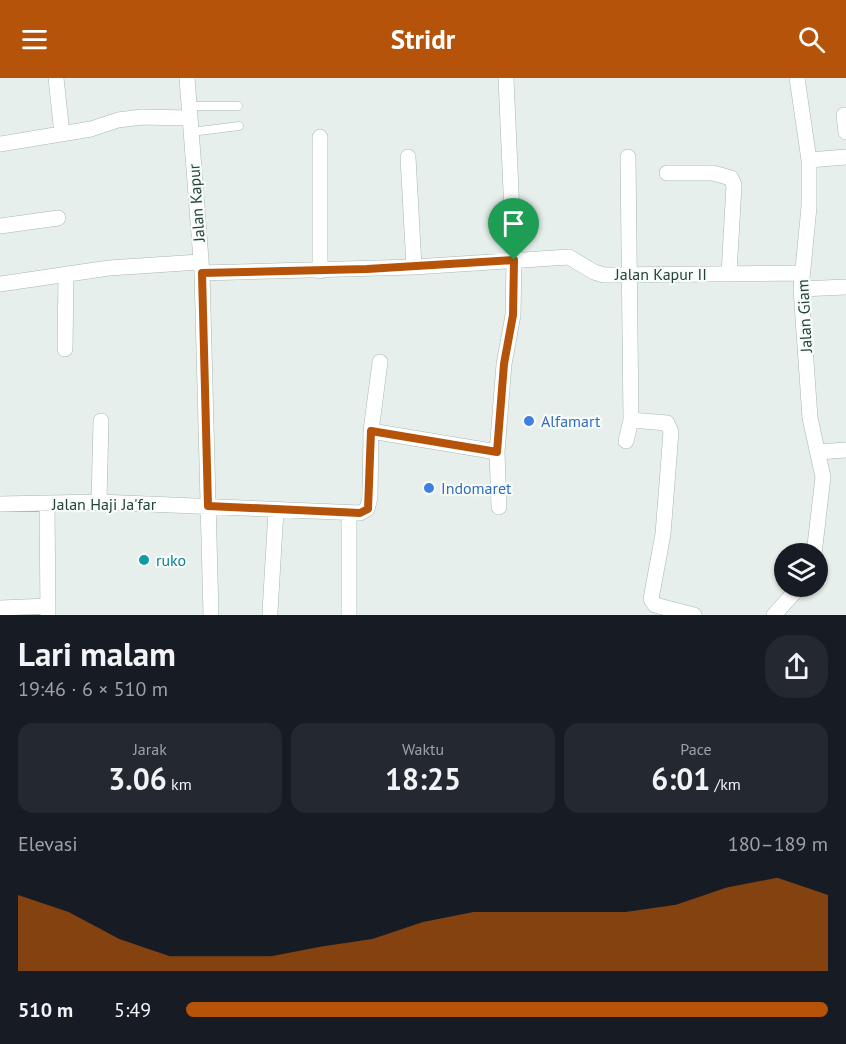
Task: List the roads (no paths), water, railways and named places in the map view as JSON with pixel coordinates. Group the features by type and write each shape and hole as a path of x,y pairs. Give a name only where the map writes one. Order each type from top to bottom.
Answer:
{"street":[{"path":"56,78 62,134"},
{"name":"Jalan Kapur","path":"187,78 201,267 211,615"},
{"path":"499,507 497,452 504,364 513,315 514,260 506,78"},
{"name":"Jalan Giam","path":"797,78 809,160 809,207 801,289 810,418 818,452 823,490 816,543"},
{"path":"844,115 846,132"},
{"path":"0,144 62,134 118,120 190,119"},
{"path":"320,136 320,271"},
{"path":"408,157 414,267"},
{"path":"626,441 631,420 628,157"},
{"path":"809,160 846,157"},
{"path":"667,173 713,173 725,174 731,178 734,185 729,274"},
{"path":"0,226 58,218"},
{"name":"Jalan Kapur II","path":"0,284 109,268 201,267 320,271 569,258 598,274 801,273"},
{"path":"65,349 66,274"},
{"path":"801,289 846,287"},
{"path":"348,615 349,514 360,513 368,509 371,431 380,362"},
{"path":"631,420 667,423 671,432 663,534 651,599 655,605 694,615"},
{"path":"99,502 101,422"},
{"path":"371,431 497,452"},
{"path":"818,452 846,450"},
{"name":"Jalan Haji Ja'far","path":"0,504 99,502 349,514"},
{"path":"0,608 48,610 47,504"},
{"path":"270,612 276,510"},
{"path":"774,615 790,597"}],"lane":[{"path":"190,119 238,106"},
{"path":"190,119 240,126"}],"place":[{"name":"Alfamart","path":"529,421"},
{"name":"Indomaret","path":"429,488"},
{"name":"ruko","path":"144,560"}]}
